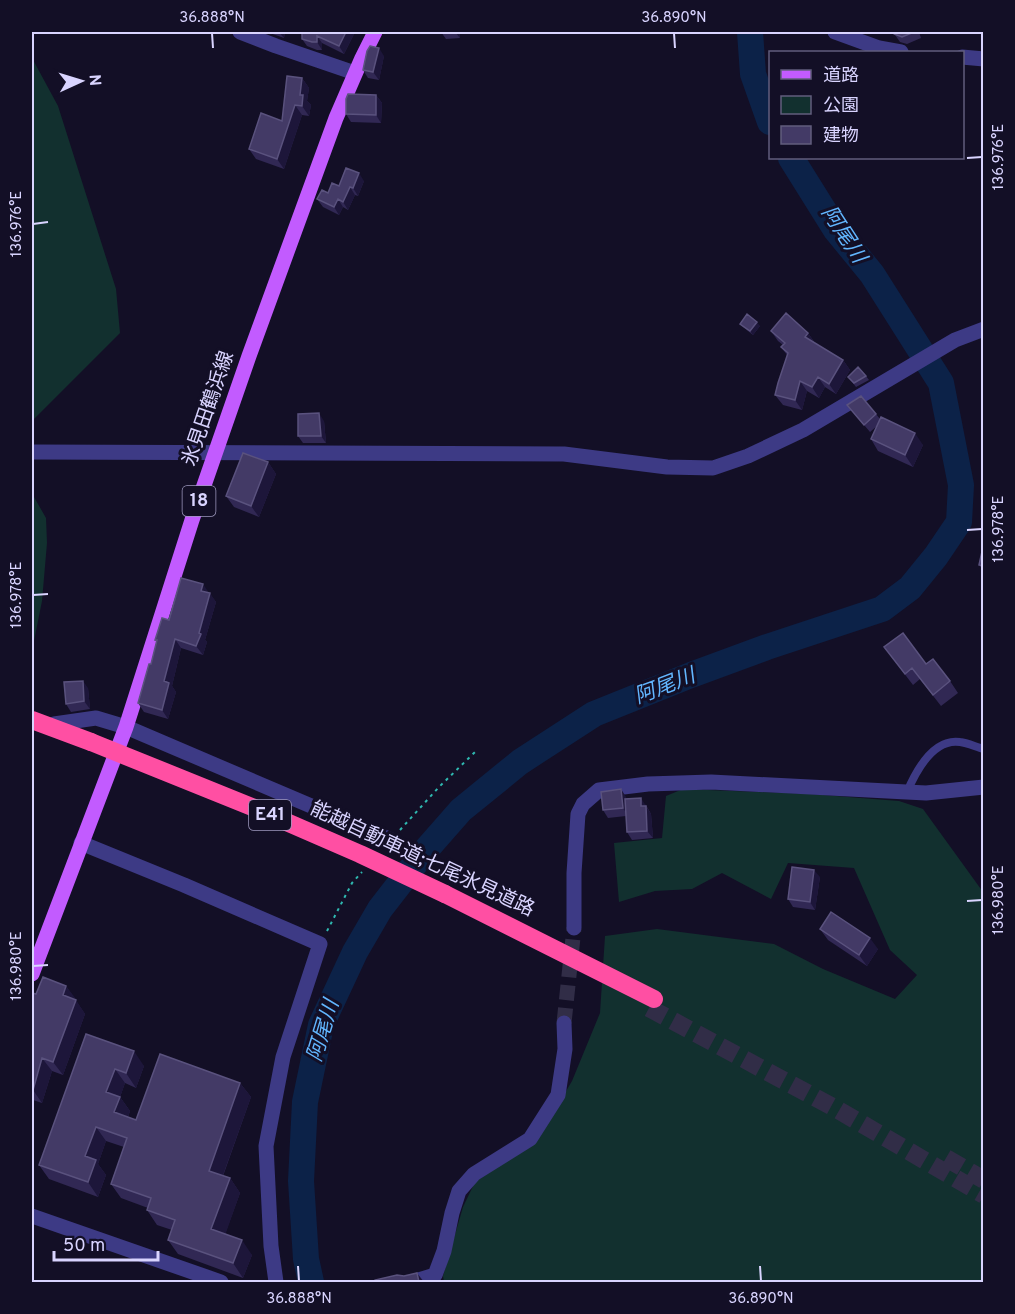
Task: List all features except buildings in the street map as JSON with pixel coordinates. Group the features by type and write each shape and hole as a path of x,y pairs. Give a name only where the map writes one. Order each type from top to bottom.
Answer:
{"highway":[{"name":"能越自動車道;七尾氷見道路","path":"32,720 89,747 443,898 508,934 652,1004"},
{"name":"能越自動車道;七尾氷見道路","path":"32,730 89,747"}],"main road":[{"name":"氷見田鶴浜線","path":"32,974 126,727 192,520 249,356 336,118 375,32"}],"street":[{"path":"240,32 355,73"},
{"path":"835,32 879,48 896,51"},
{"path":"964,57 984,59"},
{"path":"32,452 564,454 667,467 713,468 748,456 803,430 955,340 984,329"},
{"path":"54,724 96,718 126,727 391,840"},
{"path":"574,928 574,873 578,814 583,804 599,790 648,784 711,782 926,793 984,787"},
{"path":"81,843 320,944 283,1057 266,1146 271,1246 276,1282"},
{"path":"412,1282 435,1275 444,1251 459,1191 474,1174 530,1139 558,1095 565,1049 564,1023"},
{"path":"32,1215 221,1282"}],"lane":[{"path":"907,792 916,771 928,756 943,744 959,742 984,749"}],"green space":[{"path":"32,58 58,106 116,289 120,333 32,421"},
{"path":"32,495 46,518 47,543 42,601 32,651"},
{"path":"683,789 810,794 899,801 923,809 983,892 983,1282 444,1282 443,1276 463,1207 475,1182 536,1142 572,1081 600,1013 605,936 657,929 774,944 823,969 895,999 917,975 890,950 854,868 788,863 771,899 722,873 692,889 655,891 619,902 614,843 662,838 666,796"}],"waterway":[{"name":"阿尾川","path":"750,32 753,74 769,119"},
{"name":"阿尾川","path":"311,1282 306,1259 301,1181 305,1102 321,1025 355,952 380,909 425,851 461,810 520,762 594,714 767,647 882,609 910,588 936,556 959,522 961,485 941,383 872,274 836,230 792,159"}],"tunnel":[{"path":"564,1023 574,928"},
{"path":"649,1008 833,1107 984,1195"},
{"path":"946,1158 984,1180"}]}
